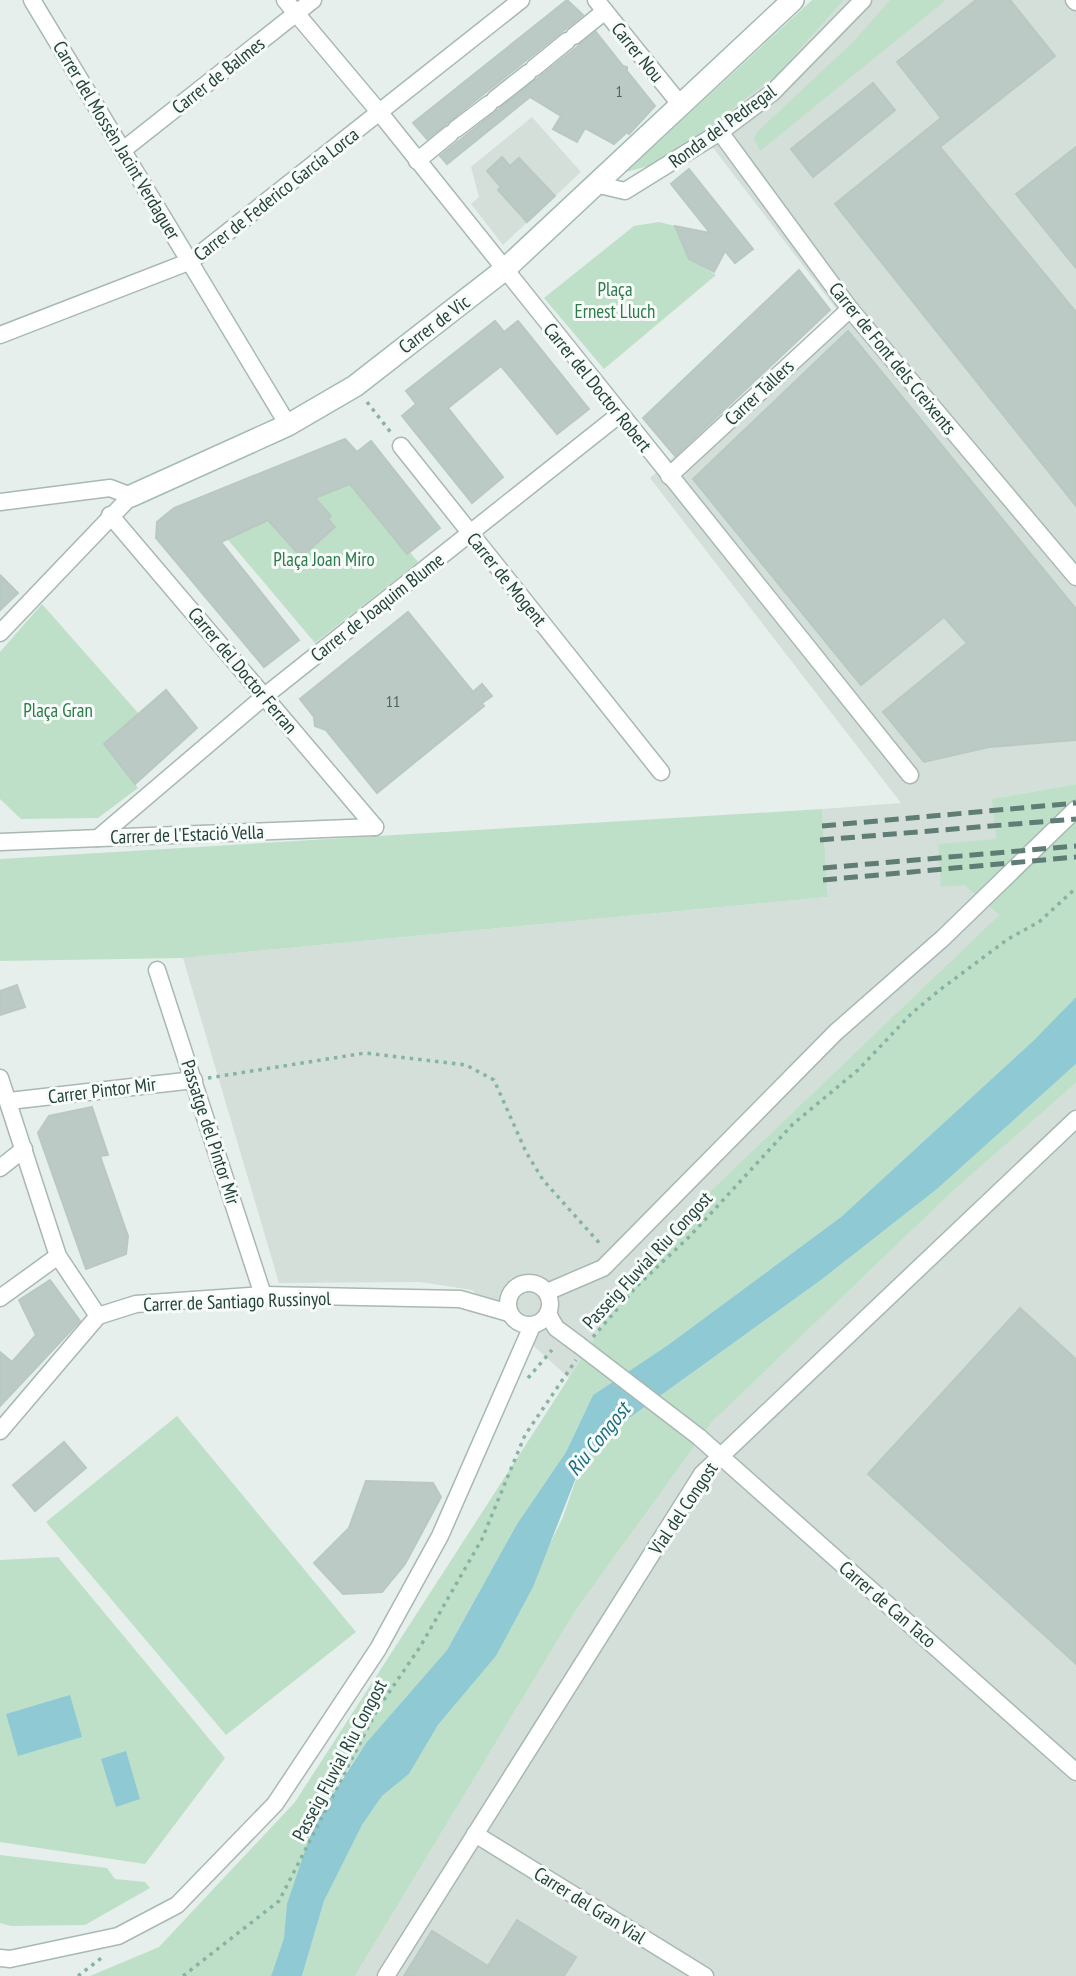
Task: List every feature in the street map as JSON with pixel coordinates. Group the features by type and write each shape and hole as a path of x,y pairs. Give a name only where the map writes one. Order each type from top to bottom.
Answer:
{"street":[{"name":"Carrer del Mossèn Jacint Verdaguer","path":"32,0 288,425"},
{"name":"Carrer del Doctor Robert","path":"285,0 380,113 910,775"},
{"name":"Carrer de Balmes","path":"123,150 313,0"},
{"name":"Carrer de Federico García Lorca","path":"0,335 191,261 521,0"},
{"name":"Carrer de Vic","path":"131,496 288,425 355,386 504,270 793,0"},
{"name":"Ronda del Pedregal","path":"595,184 625,191 720,132 772,93 863,0"},
{"name":"Carrer Nou","path":"601,5 680,104"},
{"path":"417,161 570,39 601,5"},
{"name":"Carrer de Font dels Creixents","path":"720,132 850,309 1076,577"},
{"name":"Carrer Tallers","path":"669,476 850,309"},
{"name":"Carrer de Joaquim Blume","path":"98,838 266,695 620,414"},
{"name":"Carrer de Mogent","path":"401,446 661,772"},
{"path":"0,502 110,488 131,496 0,633"},
{"name":"Carrer del Doctor Ferran","path":"110,515 266,695 375,827"},
{"path":"547,1292 603,1268 836,1032 943,938 1076,809"},
{"name":"Carrer de l'Estació Vella","path":"0,842 375,827"},
{"name":"Passatge del Pintor Mir","path":"158,970 263,1296"},
{"path":"0,1078 58,1256 98,1316 0,1431"},
{"name":"Carrer Pintor Mir","path":"9,1101 194,1080"},
{"name":"Vial del Congost","path":"386,1976 702,1474 1076,1119"},
{"path":"0,1168 24,1149"},
{"path":"0,1298 58,1256"},
{"path":"0,1958 10,1959 118,1936 177,1905 275,1804 378,1649 440,1535 532,1325 548,1314 550,1299 547,1292 534,1283 519,1285 509,1296 509,1313 520,1324 532,1325"},
{"name":"Carrer de Santiago Russinyol","path":"98,1316 136,1304 263,1296 460,1299 509,1313"},
{"name":"Carrer de Can Taco","path":"548,1314 556,1328 699,1437 1076,1772"},
{"name":"Carrer del Gran Vial","path":"475,1834 705,1976"}],"path":[{"path":"355,386 401,446"},
{"name":"Passeig Fluvial Riu Congost","path":"183,1976 279,1901 377,1710 420,1647 482,1539 525,1435 582,1348 637,1286 691,1236 793,1124 858,1070 912,1013 1008,939 1040,922 1076,888"},
{"path":"194,1080 365,1053 466,1065 494,1080 526,1152 543,1180 613,1258"},
{"path":"526,1380 552,1350"},
{"path":"78,1976 106,1954"}],"shaded area":[{"path":"844,0 1076,0 1076,784 993,799 996,839 964,885 999,915 656,1243 569,1378 472,1290 420,1282 279,1283 183,958 828,897 822,809 901,803 650,478 837,310 701,132 777,75"},
{"path":"532,117 581,172 503,245 471,204 479,197 471,167"},
{"path":"1076,1083 1076,1976 355,1976 576,1610 712,1422 953,1191"}],"green space":[{"path":"812,0 844,0 777,75 680,149 649,166 626,172"},
{"path":"890,0 946,0 760,151 754,139 757,132 853,42"},
{"name":"Plaça Ernest Lluch","path":"659,222 675,226 689,259 716,275 604,369 544,298 634,226"},
{"name":"Plaça Joan Miro","path":"352,482 418,562 315,643 224,535"},
{"name":"Plaça Gran","path":"42,604 139,714 104,744 138,788 98,818 21,819 0,799 0,652"},
{"path":"1076,784 1076,997 1033,1041 841,1217 668,1345 593,1395 566,1452 517,1524 447,1650 366,1743 336,1787 271,1976 90,1976 159,1947 295,1802 656,1243 999,915 964,885 941,887 938,844 996,839 992,799"},
{"path":"822,809 828,897 183,958 0,961 0,859"},
{"path":"1076,1064 1076,1083 953,1191 712,1422 576,1610 355,1976 302,1976 324,1901 362,1825 382,1796 409,1774 438,1725 496,1656 563,1517 579,1471 590,1456 628,1419 821,1280 937,1189"},
{"path":"177,1416 356,1632 226,1735 46,1522"},
{"path":"58,1557 225,1758 145,1864 0,1842 0,1560"},
{"path":"0,1855 107,1868 115,1879 145,1882 150,1888 85,1925 11,1926 0,1923"}],"water":[{"name":"Riu Congost","path":"1076,997 1076,1064 937,1189 821,1280 628,1419 590,1456 575,1480 533,1587 496,1656 438,1725 409,1774 382,1796 362,1825 324,1901 302,1976 271,1976 284,1938 287,1904 309,1839 326,1805 366,1743 447,1650 517,1524 566,1452 593,1395 668,1345 841,1217 1033,1041"},
{"path":"70,1695 82,1737 18,1756 6,1714"},
{"path":"126,1751 140,1799 116,1807 101,1759"}],"building":[{"path":"567,0 583,15 427,139 413,123"},
{"path":"976,0 1010,0 1055,56 940,147 1076,312 1076,506 835,204 941,118 897,62"},
{"path":"596,32 623,66 627,67 627,71 655,106 629,134 627,132 614,144 585,128 577,142 553,129 561,116 530,97 447,164 440,156"},
{"path":"873,83 895,110 813,177 791,149"},
{"path":"1076,147 1076,268 1016,194"},
{"path":"502,157 510,166 519,158 555,196 527,222 498,190 501,187 487,171"},
{"path":"689,169 753,249 735,263 725,251 714,272 689,259 675,226 710,233 671,184"},
{"path":"799,270 830,310 675,456 643,418"},
{"path":"495,321 504,332 518,321 589,409 557,434 501,366 448,408 503,477 472,503 402,416 416,404 406,391"},
{"path":"848,331 1076,609 1076,740 989,747 924,762 883,712 967,643 944,617 861,685 693,479"},
{"path":"345,439 357,452 371,441 440,528 407,554 350,484 315,498 331,516 328,519 335,527 301,557 268,520 221,542 299,640 264,667 156,538 157,522 174,508"},
{"path":"0,575 18,593 0,610"},
{"path":"408,612 473,692 482,684 492,696 482,703 484,706 377,793 326,730 315,726 314,717 300,699"},
{"path":"166,690 197,728 135,784 104,744"},
{"path":"17,985 25,1007 0,1015 0,991"},
{"path":"92,1107 108,1155 100,1156 128,1236 126,1254 86,1269 38,1133 49,1116"},
{"path":"50,1280 80,1321 0,1406 0,1352 12,1362 36,1335 19,1300"},
{"path":"1020,1308 1076,1359 1076,1664 868,1474"},
{"path":"64,1442 86,1468 35,1511 13,1485"},
{"path":"366,1481 433,1483 441,1497 405,1564 382,1592 343,1594 314,1563 349,1528"},
{"path":"517,1920 576,1957 564,1976 404,1976 432,1931 488,1966"}],"railway":[{"path":"822,826 1076,803"},
{"path":"820,840 1076,819"},
{"path":"823,868 1076,846"},
{"path":"823,880 1076,857"}]}
